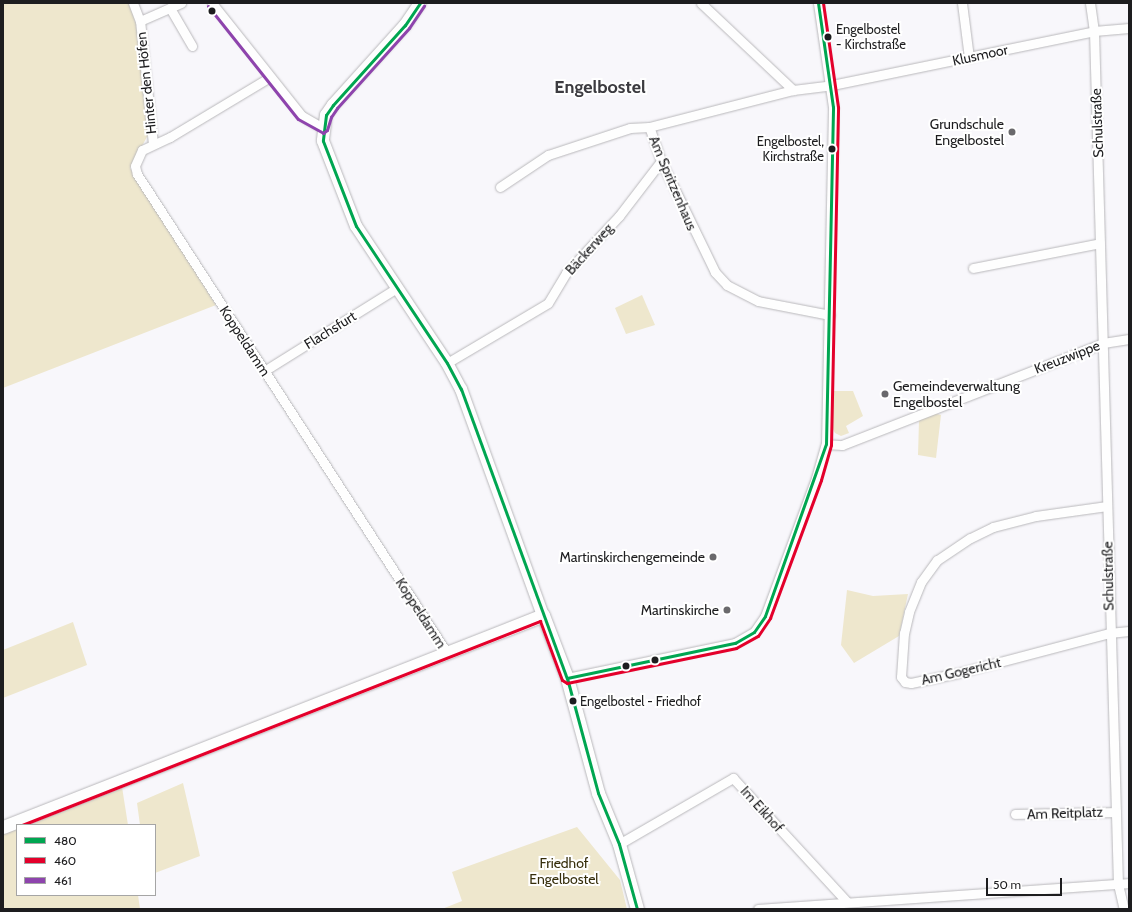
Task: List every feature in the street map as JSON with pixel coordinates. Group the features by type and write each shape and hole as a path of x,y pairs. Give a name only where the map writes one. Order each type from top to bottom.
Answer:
{"main road":[{"path":"3,827 544,615 567,678 598,793 619,844 637,909"}],"street":[{"name":"Hinter den Höfen","path":"133,3 140,21 153,144"},
{"name":"Hinter den Höfen","path":"140,21 181,3"},
{"path":"212,3 302,116 323,128"},
{"path":"420,3 405,25 333,105 326,115 323,128 323,141 356,226 447,363 461,389 544,615"},
{"path":"702,3 793,90"},
{"path":"567,678 735,643 754,632 765,616 816,478 826,444 833,147 832,85 818,3"},
{"path":"962,3 969,58"},
{"name":"Schulstraße","path":"1090,3 1094,31 1103,343 1109,633 1118,884 1124,909"},
{"path":"170,8 192,46"},
{"name":"Klusmoor","path":"832,85 969,58 1094,31 1129,28"},
{"name":"Koppeldamm","path":"270,77 170,137 142,150 135,166 136,174 447,653"},
{"name":"Am Spritzenhaus","path":"830,315 758,301 727,285 715,272 705,255 661,161 649,127 793,90 832,85"},
{"path":"500,187 548,155 630,128 649,127"},
{"name":"Bäckerweg","path":"447,363 548,303 566,273 619,216 661,161"},
{"path":"973,268 1100,243"},
{"name":"Flachsfurt","path":"264,371 397,288"},
{"name":"Kreuzwippe","path":"826,444 842,445 1103,343 1129,339"},
{"name":"Am Gogericht","path":"1107,506 1036,516 992,528 970,538 937,560 921,582 908,612 904,633 901,677 905,682 911,683 958,673 1109,633"},
{"path":"1109,633 1129,631"},
{"name":"Im Eikhof","path":"619,844 733,778 847,902"},
{"name":"Am Reitplatz","path":"1015,814 1116,812"},
{"path":"758,909 1129,883"}],"green space":[{"path":"3,3 129,3 136,24 148,135 130,168 216,305 3,388"},
{"path":"642,295 655,325 626,334 615,308"},
{"path":"833,391 853,391 863,416 846,426 849,433 841,436 835,433 832,427"},
{"path":"930,412 941,415 936,458 918,455 919,421"},
{"path":"847,590 873,596 908,594 899,636 854,663 841,645"},
{"path":"73,622 87,665 3,698 3,650"},
{"path":"183,783 200,856 156,873 156,824 140,824 137,803"},
{"path":"122,787 128,824 29,824"},
{"name":"Friedhof Engelbostel","path":"577,827 620,880 627,909 442,909 462,901 452,872"},
{"path":"16,828 16,896 138,896 140,909 3,909 3,834"}],"transit line":[{"name":"480","path":"420,3 405,25 333,105 326,115 323,141 356,226 447,363 461,389 567,678 598,793 619,844 637,909"},
{"name":"480","path":"567,678 735,643 754,632 765,616 826,444 833,107 818,3"},
{"name":"460","path":"25,824 540,621 562,680 567,683 736,648 758,636 770,618 821,480 831,445 838,107 823,3"},
{"name":"461","path":"208,6 298,119 323,133 327,130 331,117 337,108 409,28 424,6"}],"place":[{"name":"Engelbostel - Kirchstraße","path":"828,37"},
{"name":"Grundschule Engelbostel","path":"1012,132"},
{"name":"Engelbostel, Kirchstraße","path":"832,149"},
{"name":"Gemeindeverwaltung Engelbostel","path":"885,394"},
{"name":"Martinskirchengemeinde","path":"713,557"},
{"name":"Martinskirche","path":"727,610"},
{"name":"Engelbostel - Friedhof","path":"573,701"}],"district":[{"name":"Engelbostel","path":"600,87"}]}
